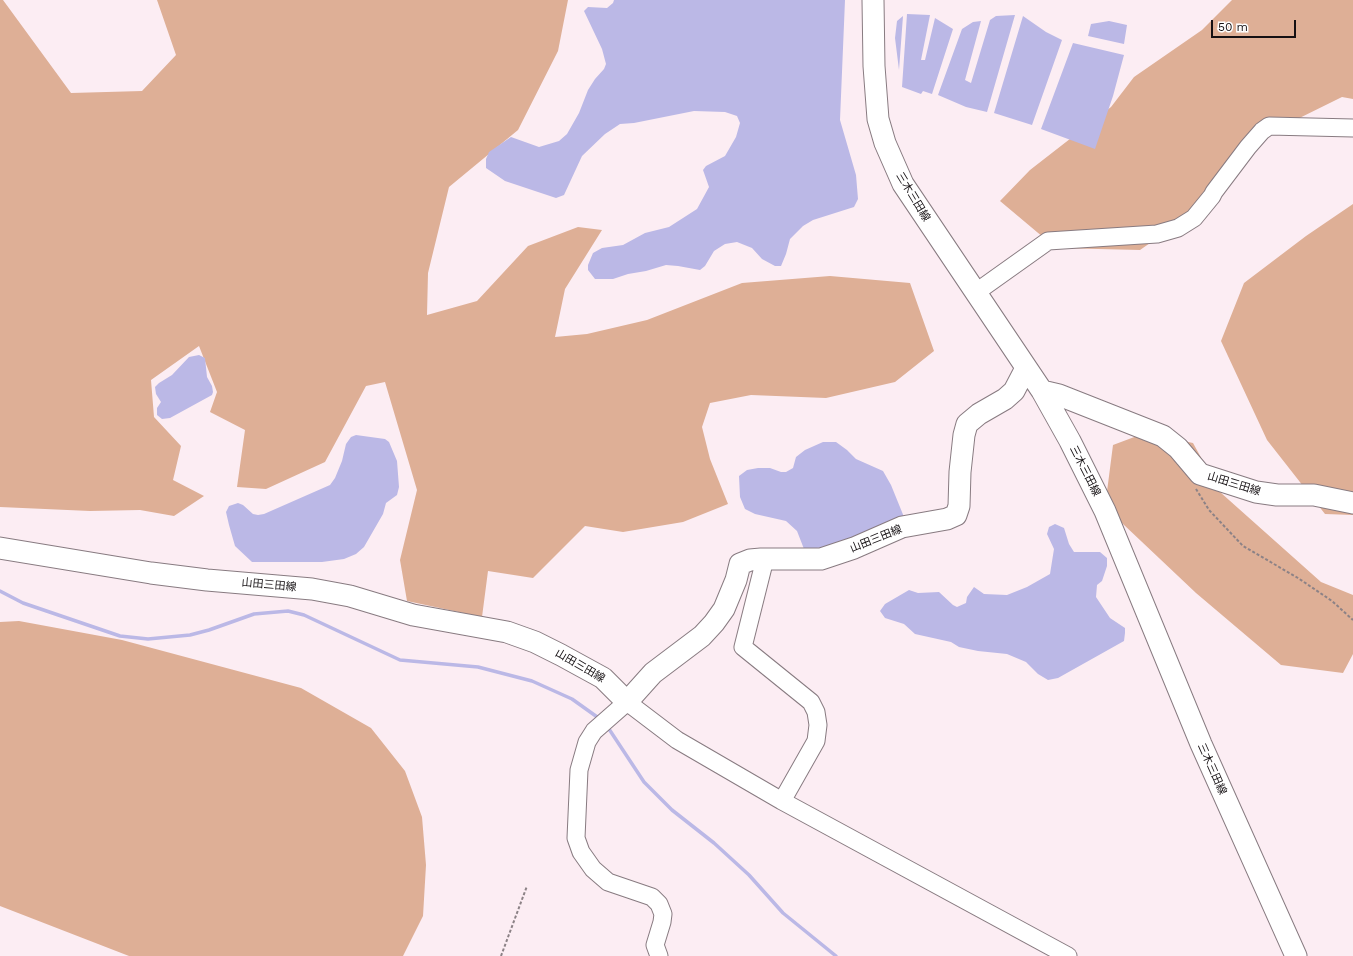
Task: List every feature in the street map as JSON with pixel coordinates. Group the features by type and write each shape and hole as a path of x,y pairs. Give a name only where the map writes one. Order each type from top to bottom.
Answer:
{"main road":[{"name":"三木三田線","path":"873,0 874,66 878,119 885,143 903,184 1042,391 1070,442 1105,511 1201,744 1296,956"},
{"name":"山田三田線","path":"0,548 151,573 207,580 312,589 350,596 414,615 507,632 535,642 603,678 620,693 627,702 653,673 702,636 714,623 724,609 736,580 740,564 750,560 765,559 821,559 854,548 902,527 947,519 956,515 959,506 964,435 967,424 979,414 1005,399 1014,391 1026,368"},
{"name":"山田三田線","path":"1042,391 1059,395 1163,436 1178,448 1200,474 1256,492 1277,495 1314,495 1353,503"}],"street":[{"path":"975,293 1048,242 1157,234 1178,228 1194,218 1248,147 1262,130 1269,126 1353,128"},
{"path":"765,559 743,647 811,702 816,712 818,725 816,741 782,801"},
{"path":"659,956 655,945 663,914 659,904 652,897 608,882 593,869 581,852 576,838 579,770 587,742 594,731 627,702 676,740 782,801 1068,956"}],"path":[{"path":"1195,485 1196,491 1209,510 1243,546 1298,578 1332,601 1353,620"},
{"path":"501,956 527,886"}],"shaded area":[{"path":"0,0 3,0 71,93 142,91 176,55 157,0 568,0 558,51 518,130 449,187 428,273 427,315 477,301 528,246 578,227 602,230 565,289 555,337 587,334 647,320 742,283 830,276 910,283 934,351 895,382 826,398 751,395 710,403 702,427 710,459 728,504 683,522 623,532 585,526 533,578 488,571 482,617 407,601 400,560 417,490 385,382 366,386 325,462 266,489 237,487 245,430 210,412 217,392 199,346 151,380 154,417 181,446 173,480 204,496 174,516 140,510 90,511 0,507"},
{"path":"1232,0 1353,0 1353,99 1342,97 1261,137 1202,207 1140,250 1056,248 1000,201 1030,170 1111,107 1134,77 1202,30"},
{"path":"1353,204 1353,515 1325,514 1267,440 1221,341 1244,283 1306,236"},
{"path":"1145,433 1193,443 1220,492 1321,582 1353,595 1353,654 1343,673 1281,665 1196,593 1105,507 1113,445"},
{"path":"19,621 122,640 301,688 371,728 405,771 422,817 426,865 423,916 403,956 129,956 0,906 0,622"}],"water":[{"path":"614,0 845,0 840,120 856,175 858,199 854,207 813,220 803,226 790,239 781,266 775,266 762,259 752,248 737,242 725,244 714,251 705,266 700,270 666,265 613,279 595,279 588,270 588,265 593,253 602,248 623,245 645,233 669,227 697,209 709,187 703,170 706,166 725,156 736,137 740,123 737,116 725,112 694,111 634,123 620,124 605,134 582,156 564,195 556,198 505,181 486,168 486,159 489,152 511,137 539,147 559,141 567,134 579,113 588,90 604,69 606,64 602,49 584,11 588,7 607,8 613,3"},
{"path":"907,14 930,15 921,60 925,60 935,18 953,29 932,94 923,91 921,94 902,87"},
{"path":"1015,15 987,112 966,107 938,95 962,29 973,22 981,21 965,80 971,83 990,20 996,16"},
{"path":"903,16 899,70 895,38 897,21"},
{"path":"1023,16 1046,32 1062,40 1032,125 994,113"},
{"path":"1109,21 1127,25 1124,44 1088,36 1091,24"},
{"path":"1073,43 1124,55 1113,96 1095,149 1041,129"},
{"path":"199,355 205,358 207,377 212,386 212,395 170,418 162,419 157,415 157,408 161,402 156,394 155,387 172,375 189,357"},
{"path":"356,435 385,439 389,442 397,461 399,487 397,495 386,503 383,514 364,547 356,554 344,559 322,562 252,562 235,546 226,512 229,506 238,503 243,505 253,514 264,514 330,485 335,478 342,461 346,444 351,437"},
{"path":"823,442 836,442 856,459 883,471 891,485 904,517 829,547 804,549 797,531 786,521 755,514 745,509 740,497 739,476 747,470 758,468 770,468 781,472 786,472 793,468 796,457 805,450"},
{"path":"1055,524 1064,528 1069,544 1074,552 1100,552 1107,558 1107,566 1102,581 1097,585 1096,597 1110,618 1125,628 1124,641 1058,678 1048,680 1038,674 1026,662 1007,654 978,651 959,647 951,642 915,634 904,624 885,618 880,611 885,604 909,590 918,593 939,592 957,607 966,603 967,597 974,587 984,594 1007,595 1027,587 1050,574 1054,549 1047,534 1049,527"}],"waterway":[{"path":"0,591 23,603 120,636 148,639 190,635 254,614 288,611 304,615 400,660 478,667 532,681 572,699 600,719"},
{"path":"607,726 644,782 672,810 714,843 749,875 783,913 836,956"}]}
